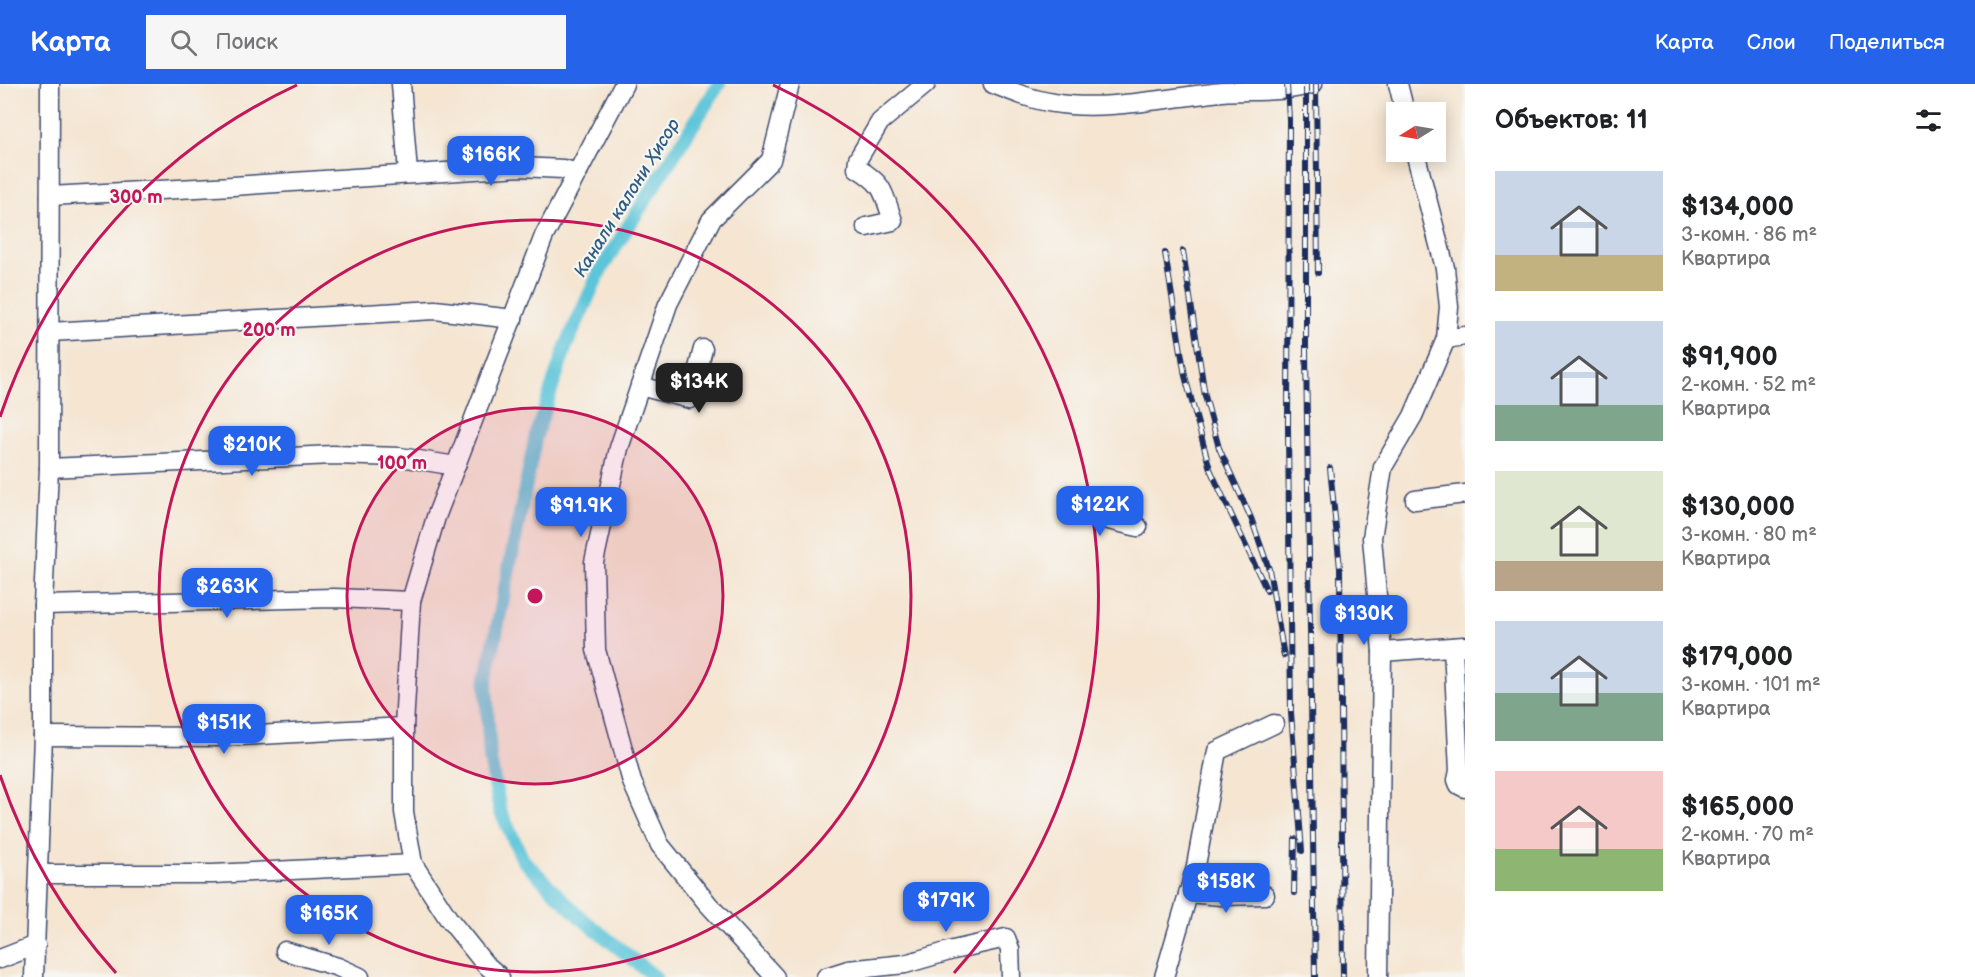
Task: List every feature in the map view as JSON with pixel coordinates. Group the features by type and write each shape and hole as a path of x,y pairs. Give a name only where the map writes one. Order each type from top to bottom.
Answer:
{"street":[{"path":"34,977 39,874 43,736 43,605 49,468 50,84"},
{"path":"402,84 408,174"},
{"path":"500,977 484,963 448,918 413,864 404,812 404,727 411,601 436,517 544,236 624,84"},
{"path":"775,977 708,904 660,845 632,782 597,650 594,562 619,448 668,304 711,220 771,160 790,84"},
{"path":"866,227 893,222 881,187 873,178 857,168 858,159 880,122 926,84"},
{"path":"993,84 1055,104 1091,106 1222,88 1288,89 1313,84"},
{"path":"1398,84 1402,102"},
{"path":"1378,977 1382,652 1372,538 1383,466 1413,416 1446,339 1449,307 1445,268 1418,162"},
{"path":"50,196 520,167 563,169 578,173"},
{"path":"50,332 435,310 513,318"},
{"path":"1446,339 1465,336"},
{"path":"640,386 690,399 703,349"},
{"path":"49,468 333,455 400,457 456,466"},
{"path":"1415,500 1465,494"},
{"path":"1070,512 1138,527"},
{"path":"43,605 334,598 411,601"},
{"path":"1382,652 1459,646 1459,771 1457,780 1459,785 1465,788"},
{"path":"1164,977 1195,871 1217,752 1274,724"},
{"path":"43,736 222,737 404,727"},
{"path":"39,874 213,874 413,864"},
{"path":"1188,893 1221,896 1265,895"},
{"path":"826,977 848,970 905,964 1006,938 1010,949 1011,977"},
{"path":"0,959 36,945"},
{"path":"285,951 338,967 360,977"}],"waterway":[{"name":"Канали калони Ҳисор","path":"655,977 580,917 523,860 500,810 490,759 486,683 536,435 566,346 600,271 719,84"}],"railway":[{"path":"1287,84 1291,713 1302,851"},
{"path":"1306,84 1306,351 1315,977"},
{"path":"1316,84 1318,273"},
{"path":"1183,251 1205,396 1219,448 1251,518 1269,569 1284,656"},
{"path":"1165,253 1185,376 1210,469 1267,591"},
{"path":"1330,468 1340,568 1343,977"},
{"path":"1294,893 1295,839"}]}
